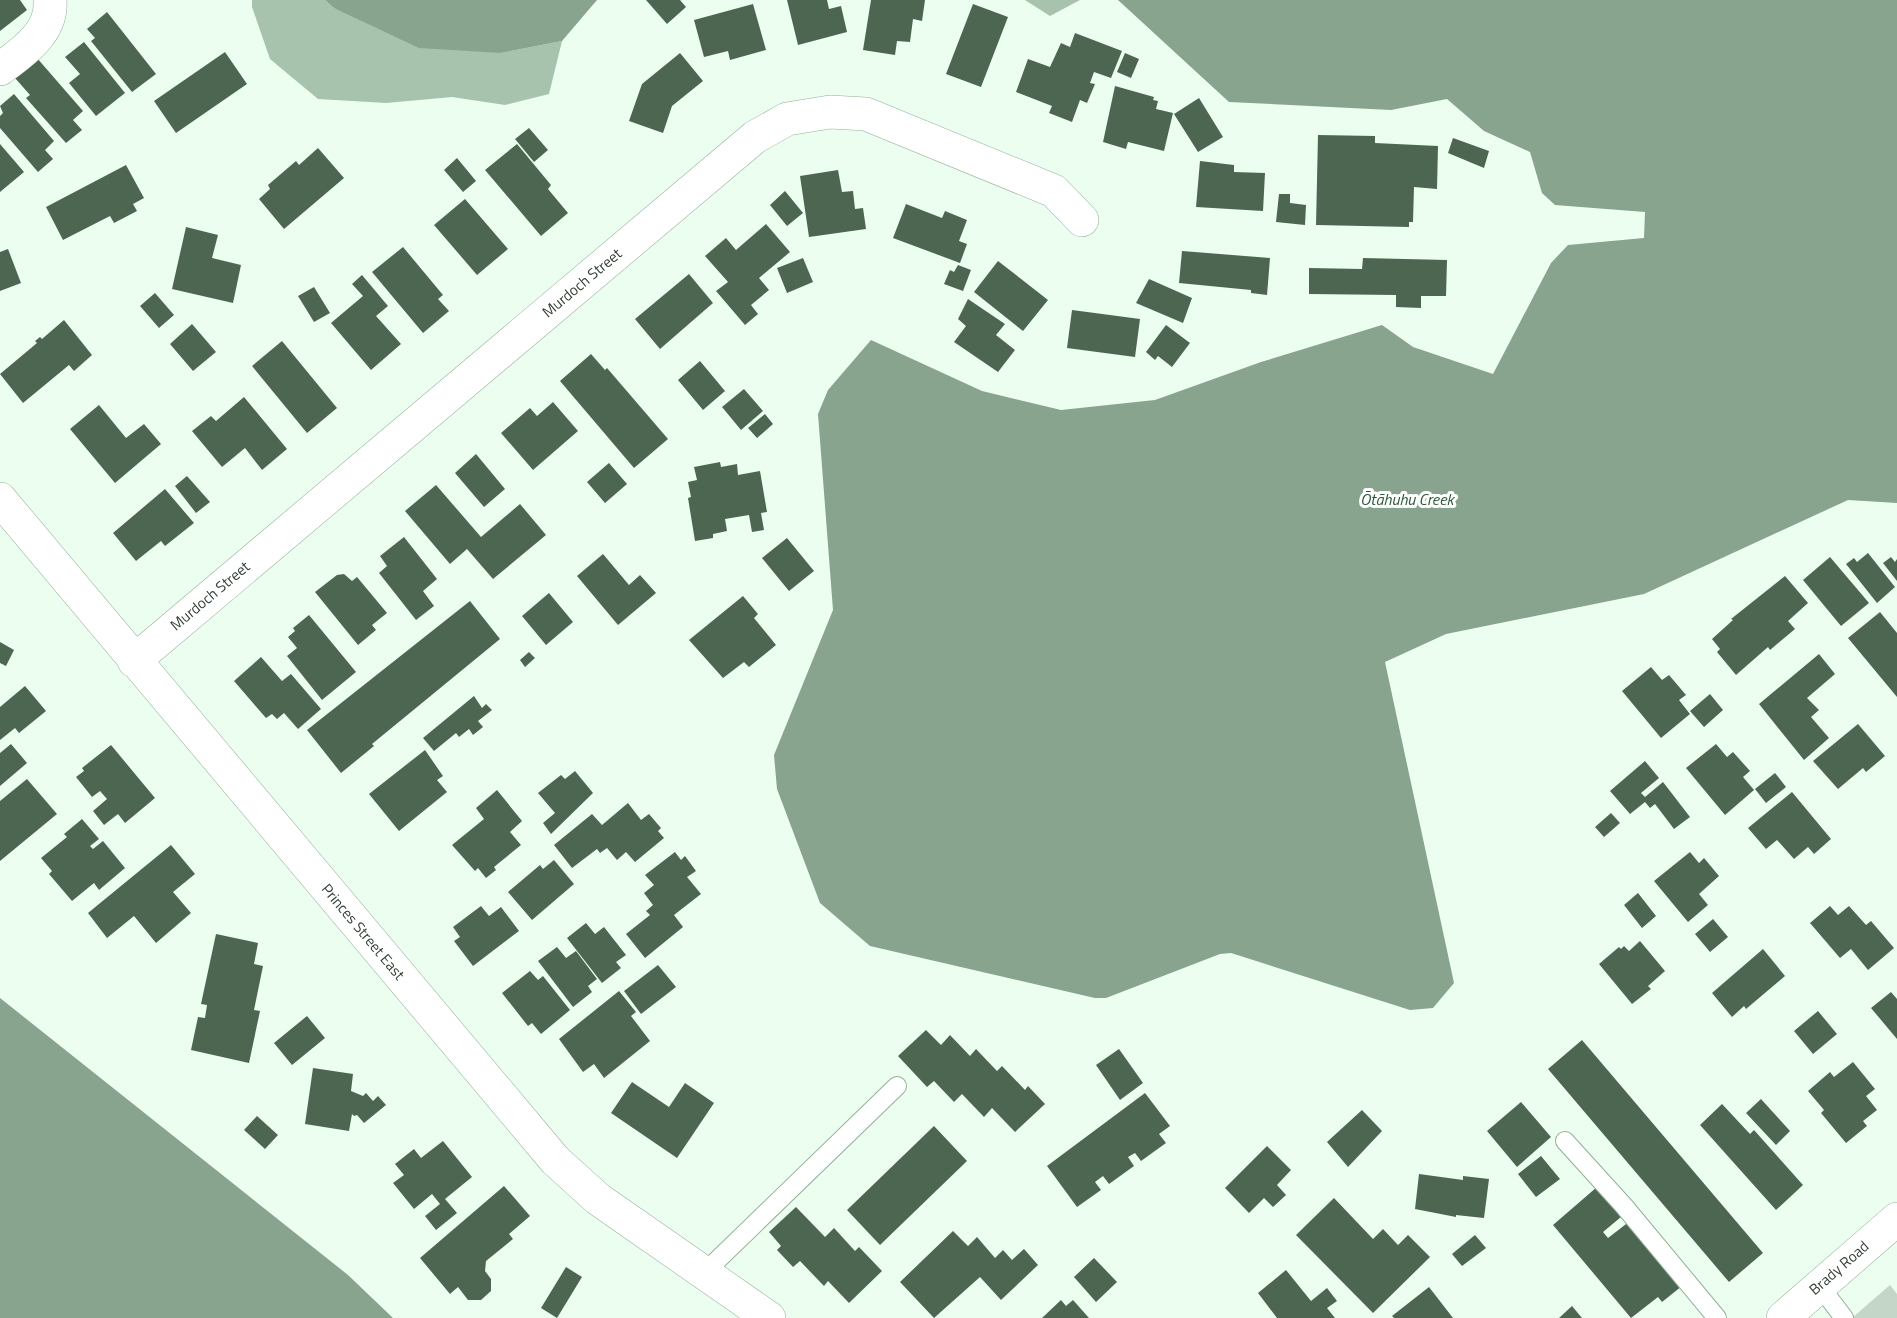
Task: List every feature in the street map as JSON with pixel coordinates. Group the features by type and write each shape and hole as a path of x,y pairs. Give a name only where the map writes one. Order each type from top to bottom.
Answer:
{"street":[{"path":"0,69 25,51 39,35 49,15 50,0"},
{"name":"Murdoch Street","path":"134,661 755,137 787,119 830,112 866,114 1054,191 1082,220"},
{"name":"Princes Street East","path":"0,499 555,1160 598,1199 769,1318"},
{"name":"Brady Road","path":"1783,1318 1897,1219"}],"lane":[{"path":"704,1273 897,1086"},
{"path":"1565,1141 1624,1206 1717,1318"},
{"path":"1819,1285 1844,1318"}],"shaded area":[{"path":"252,0 325,0 334,8 501,53 562,41 549,94 505,105 452,97 386,103 318,99 270,59 252,7"},
{"path":"1025,0 1080,0 1050,16"},
{"path":"1890,1285 1897,1294 1897,1318 1852,1318"}],"water":[{"path":"325,0 597,0 562,41 501,53 419,48 334,8"},
{"name":"Ōtāhuhu Creek","path":"1118,0 1897,0 1897,503 1848,500 1644,594 1446,634 1385,662 1454,983 1433,1008 1410,1010 1231,953 1220,954 1106,998 1095,998 870,946 820,903 777,789 774,755 833,610 818,414 828,390 871,340 982,391 1061,410 1155,400 1261,362 1382,325 1413,347 1493,374 1551,263 1568,245 1644,238 1645,212 1555,205 1542,193 1530,152 1484,131 1447,99 1391,110 1229,102"},
{"path":"0,998 348,1275 393,1318 0,1318"}],"building":[{"path":"0,0 20,0 27,10 0,31"},
{"path":"646,0 680,0 686,7 667,24"},
{"path":"787,0 827,0 829,9 841,6 847,32 798,45"},
{"path":"871,0 925,0 922,21 913,19 910,42 897,41 895,55 863,50"},
{"path":"753,4 766,50 730,60 728,51 704,57 694,20"},
{"path":"973,4 1008,17 981,87 946,74"},
{"path":"107,12 156,74 132,92 91,41 95,38 87,29"},
{"path":"1075,33 1122,51 1111,78 1094,72 1090,83 1095,84 1087,103 1080,100 1072,122 1049,113 1052,106 1016,92 1028,59 1050,67 1061,43 1070,47"},
{"path":"84,42 125,93 96,116 69,83 80,74 65,57"},
{"path":"225,52 247,84 176,133 154,101"},
{"path":"680,53 703,81 672,106 663,133 629,121 642,84"},
{"path":"1125,53 1139,59 1131,78 1117,72"},
{"path":"37,58 83,111 73,120 82,130 66,143 26,98 30,95 15,78"},
{"path":"1115,86 1154,97 1153,100 1158,101 1156,109 1173,113 1164,151 1128,142 1126,149 1103,142"},
{"path":"14,94 54,141 45,150 53,159 38,172 0,128 0,116 3,113 0,106"},
{"path":"1199,98 1223,137 1198,152 1174,114"},
{"path":"529,128 548,150 534,162 515,139"},
{"path":"1318,135 1375,136 1375,143 1438,146 1437,189 1414,187 1413,222 1409,222 1409,227 1316,225"},
{"path":"1453,138 1489,151 1484,168 1448,153"},
{"path":"0,144 24,172 0,192"},
{"path":"517,144 551,185 548,189 568,213 541,236 485,170"},
{"path":"318,148 344,178 284,229 259,199 270,189 268,185 296,161 299,165"},
{"path":"457,158 476,181 463,192 444,170"},
{"path":"1200,161 1234,165 1234,172 1265,173 1263,211 1196,207"},
{"path":"126,165 144,198 133,204 137,211 114,223 110,216 63,240 46,207"},
{"path":"838,170 842,192 853,191 855,209 863,208 866,229 809,237 800,176"},
{"path":"785,191 803,213 787,226 770,205"},
{"path":"1279,194 1290,194 1290,203 1306,205 1305,225 1276,222"},
{"path":"465,199 508,249 477,275 434,225"},
{"path":"906,204 942,218 945,211 967,220 959,241 967,244 960,263 893,238"},
{"path":"766,224 790,252 759,278 769,290 751,305 758,314 745,325 716,291 728,282 705,256 726,238 736,250"},
{"path":"186,227 218,235 212,258 241,265 233,303 172,289"},
{"path":"403,247 443,295 438,299 449,311 423,333 372,272"},
{"path":"8,249 21,283 0,291 0,252"},
{"path":"1182,251 1270,258 1267,295 1251,293 1251,290 1179,283"},
{"path":"803,258 813,282 787,293 777,268"},
{"path":"1363,258 1447,260 1446,296 1421,296 1421,308 1396,307 1396,295 1309,294 1309,268 1362,269"},
{"path":"998,261 1048,300 1023,331 974,292"},
{"path":"958,265 971,270 963,291 944,284 950,270 954,272"},
{"path":"689,274 713,303 660,349 635,319"},
{"path":"362,275 388,306 376,316 401,344 371,370 331,323 363,296 352,284"},
{"path":"1149,279 1192,298 1183,323 1136,303"},
{"path":"314,287 330,313 314,322 298,296"},
{"path":"155,293 174,315 159,328 140,306"},
{"path":"968,299 1005,324 996,335 1015,350 998,372 954,342 966,326 958,319"},
{"path":"1072,310 1140,319 1135,357 1067,348"},
{"path":"64,320 92,355 74,371 69,365 23,403 0,374 37,343 35,341 40,337 42,339"},
{"path":"192,324 216,352 193,371 170,344"},
{"path":"1166,325 1190,343 1172,367 1158,356 1155,360 1146,352"},
{"path":"282,341 337,408 307,433 252,366"},
{"path":"591,354 605,370 607,368 668,439 634,468 560,381"},
{"path":"700,361 725,391 703,410 678,380"},
{"path":"744,389 763,411 741,430 722,407"},
{"path":"244,397 287,449 262,470 245,448 222,467 192,431 211,416 216,421"},
{"path":"553,402 578,431 533,470 501,433 530,408 537,416"},
{"path":"99,405 126,438 144,424 161,444 115,483 70,429"},
{"path":"765,414 773,424 757,438 748,428"},
{"path":"476,454 505,489 484,507 455,473"},
{"path":"720,462 721,467 737,464 738,475 760,471 767,512 761,513 764,530 752,532 749,515 725,519 727,531 713,534 713,538 695,541 688,498 691,497 688,482 697,480 694,467"},
{"path":"609,463 627,484 605,503 587,482"},
{"path":"187,476 210,502 196,513 175,486"},
{"path":"436,485 481,537 520,504 546,535 493,579 467,549 450,564 405,511"},
{"path":"165,489 194,523 165,546 161,541 136,561 113,533"},
{"path":"404,537 437,579 423,591 434,606 416,620 379,573 387,566 380,556"},
{"path":"787,538 814,571 789,591 762,558"},
{"path":"1868,553 1895,587 1877,603 1846,564 1854,558 1857,562"},
{"path":"603,554 629,585 640,575 656,593 618,625 577,576"},
{"path":"1830,557 1869,603 1841,626 1803,580"},
{"path":"1891,557 1895,562 1897,559 1897,581 1883,563"},
{"path":"344,574 352,581 357,577 387,613 372,625 376,630 358,645 315,592 337,575"},
{"path":"1785,576 1808,603 1788,621 1795,629 1770,650 1768,647 1736,675 1717,652 1720,649 1712,639 1733,620 1731,619"},
{"path":"549,593 573,622 546,645 522,616"},
{"path":"743,596 758,614 754,618 776,645 749,667 744,662 723,678 689,640"},
{"path":"470,601 500,639 372,744 374,746 341,773 307,730"},
{"path":"1880,612 1897,633 1897,697 1848,638"},
{"path":"309,615 356,672 322,700 287,656 297,648 288,637 295,631 293,628"},
{"path":"0,642 14,650 6,666 0,663"},
{"path":"529,652 535,658 525,667 520,660"},
{"path":"1819,654 1835,674 1807,698 1819,710 1811,717 1829,738 1804,760 1759,704"},
{"path":"261,657 282,681 291,674 321,709 298,729 284,713 277,719 272,714 266,718 234,681"},
{"path":"1651,667 1662,680 1669,675 1686,695 1679,700 1690,714 1661,738 1622,691"},
{"path":"25,686 46,711 19,733 15,728 0,740 0,707"},
{"path":"1710,694 1723,710 1704,727 1690,711"},
{"path":"474,696 482,708 486,704 492,710 478,721 483,727 473,735 469,729 459,737 456,733 434,751 423,738"},
{"path":"1858,724 1885,756 1866,772 1863,768 1838,789 1813,761"},
{"path":"11,744 27,763 0,786 0,753"},
{"path":"1716,744 1727,757 1733,752 1750,771 1743,777 1754,790 1725,815 1686,768"},
{"path":"111,745 155,798 125,823 118,814 104,825 93,811 107,799 100,791 92,797 76,777 84,771 82,768"},
{"path":"425,750 443,776 437,780 447,792 399,831 369,794"},
{"path":"1645,761 1659,778 1641,793 1645,797 1663,782 1690,817 1674,829 1655,804 1650,808 1645,802 1630,814 1610,791"},
{"path":"575,771 593,793 551,834 543,823 555,813 538,793 561,775 565,779"},
{"path":"1775,773 1786,787 1766,803 1755,789"},
{"path":"27,779 57,814 0,861 0,801"},
{"path":"497,790 522,821 510,832 521,845 494,867 496,870 486,878 478,868 475,871 452,845 484,819 476,808"},
{"path":"1792,792 1831,839 1814,854 1808,847 1794,859 1777,840 1766,849 1748,828"},
{"path":"628,803 641,820 649,814 661,828 658,831 664,838 635,862 626,852 617,860 607,848 600,853 597,849 572,868 554,845 592,814 602,825"},
{"path":"1611,813 1620,823 1604,837 1595,827"},
{"path":"82,819 99,839 90,846 93,849 103,841 125,868 99,890 94,883 72,901 49,874 52,871 41,858 67,837 64,834"},
{"path":"171,845 195,874 173,892 191,913 156,943 134,916 107,938 88,913"},
{"path":"675,852 681,860 685,856 696,871 687,877 701,894 674,915 683,927 645,958 626,934 650,915 646,911 653,905 644,893 654,885 645,875"},
{"path":"1690,852 1699,863 1704,858 1719,876 1699,894 1708,905 1688,922 1654,881"},
{"path":"554,860 574,884 532,920 508,892 540,865 543,869"},
{"path":"1638,893 1656,916 1642,928 1624,905"},
{"path":"481,906 489,916 501,907 519,931 473,966 454,941 460,937 453,927"},
{"path":"1830,906 1838,915 1849,906 1866,925 1871,921 1894,948 1868,970 1851,949 1840,958 1810,923"},
{"path":"1713,919 1728,937 1710,952 1695,934"},
{"path":"586,923 595,934 604,927 626,955 616,962 621,968 602,983 567,938"},
{"path":"216,934 258,943 254,964 263,966 254,1010 260,1011 249,1063 191,1050 198,1017 205,1018 207,1005 201,1004"},
{"path":"1640,941 1665,971 1648,986 1651,989 1632,1004 1599,964 1619,947 1621,949 1624,946 1629,951"},
{"path":"557,947 566,958 576,951 597,979 588,986 592,992 573,1007 538,961"},
{"path":"1763,949 1785,976 1746,1009 1744,1006 1732,1017 1712,993"},
{"path":"658,965 676,987 641,1014 624,991"},
{"path":"530,971 538,980 543,976 570,1010 541,1034 532,1023 528,1026 502,993"},
{"path":"619,991 636,1012 631,1016 650,1041 604,1078 594,1064 583,1072 559,1039"},
{"path":"1891,992 1897,999 1897,1039 1871,1008"},
{"path":"1818,1011 1837,1034 1813,1054 1794,1031"},
{"path":"307,1016 325,1038 292,1065 274,1043"},
{"path":"926,1030 941,1045 950,1035 970,1056 976,1049 997,1071 1002,1066 1025,1090 1028,1086 1045,1104 1015,1132 992,1108 984,1117 962,1094 954,1102 934,1081 927,1087 898,1056"},
{"path":"1582,1040 1763,1253 1729,1282 1548,1069"},
{"path":"1119,1049 1143,1083 1120,1100 1096,1065"},
{"path":"1853,1062 1875,1089 1866,1096 1877,1110 1863,1121 1867,1126 1846,1143 1821,1113 1824,1110 1808,1091 1830,1072 1834,1077"},
{"path":"313,1068 353,1074 351,1091 363,1096 366,1093 373,1101 378,1096 386,1105 364,1123 357,1115 352,1114 349,1131 305,1124"},
{"path":"632,1082 669,1107 685,1083 714,1103 677,1158 611,1113"},
{"path":"1145,1093 1170,1126 1159,1134 1166,1143 1141,1161 1135,1153 1128,1157 1134,1166 1109,1184 1103,1176 1095,1182 1101,1190 1077,1207 1047,1166"},
{"path":"1761,1099 1790,1131 1776,1145 1746,1113"},
{"path":"1521,1102 1551,1137 1517,1167 1487,1131"},
{"path":"1722,1104 1750,1134 1754,1130 1803,1185 1776,1210 1700,1125"},
{"path":"1362,1110 1382,1131 1348,1167 1327,1142"},
{"path":"257,1116 278,1135 265,1149 244,1130"},
{"path":"934,1126 967,1161 880,1245 847,1210"},
{"path":"443,1141 472,1177 445,1199 457,1213 436,1230 425,1216 440,1204 432,1194 414,1209 393,1183 404,1175 395,1164 414,1149 421,1158"},
{"path":"1267,1146 1291,1170 1277,1185 1286,1195 1273,1207 1264,1198 1249,1213 1225,1188"},
{"path":"1541,1156 1560,1179 1536,1197 1518,1174"},
{"path":"1419,1174 1463,1180 1463,1176 1489,1179 1484,1218 1456,1215 1456,1217 1415,1209"},
{"path":"504,1186 530,1216 509,1234 513,1239 486,1261 485,1271 491,1279 491,1291 481,1300 468,1300 458,1287 450,1294 420,1258"},
{"path":"1597,1187 1621,1217 1603,1232 1608,1238 1630,1221 1682,1286 1662,1302 1658,1297 1631,1318 1553,1225"},
{"path":"1334,1198 1373,1239 1383,1229 1398,1245 1408,1235 1430,1257 1373,1313 1296,1235"},
{"path":"796,1207 825,1237 834,1228 855,1251 859,1247 882,1271 849,1303 828,1281 824,1286 800,1261 793,1267 777,1250 781,1246 769,1232"},
{"path":"953,1231 968,1246 977,1237 995,1258 1003,1250 1012,1260 1024,1249 1038,1265 1001,1300 980,1277 934,1318 900,1282"},
{"path":"1475,1235 1486,1248 1462,1266 1452,1254"},
{"path":"1094,1258 1117,1282 1096,1302 1074,1277"},
{"path":"566,1267 582,1277 557,1318 541,1308"},
{"path":"1286,1270 1311,1301 1327,1288 1337,1301 1327,1308 1335,1318 1277,1318 1258,1293"},
{"path":"1429,1287 1453,1318 1394,1318 1392,1316"},
{"path":"1061,1300 1066,1306 1073,1300 1089,1318 1042,1318"},
{"path":"1572,1306 1582,1318 1559,1318"}]}
